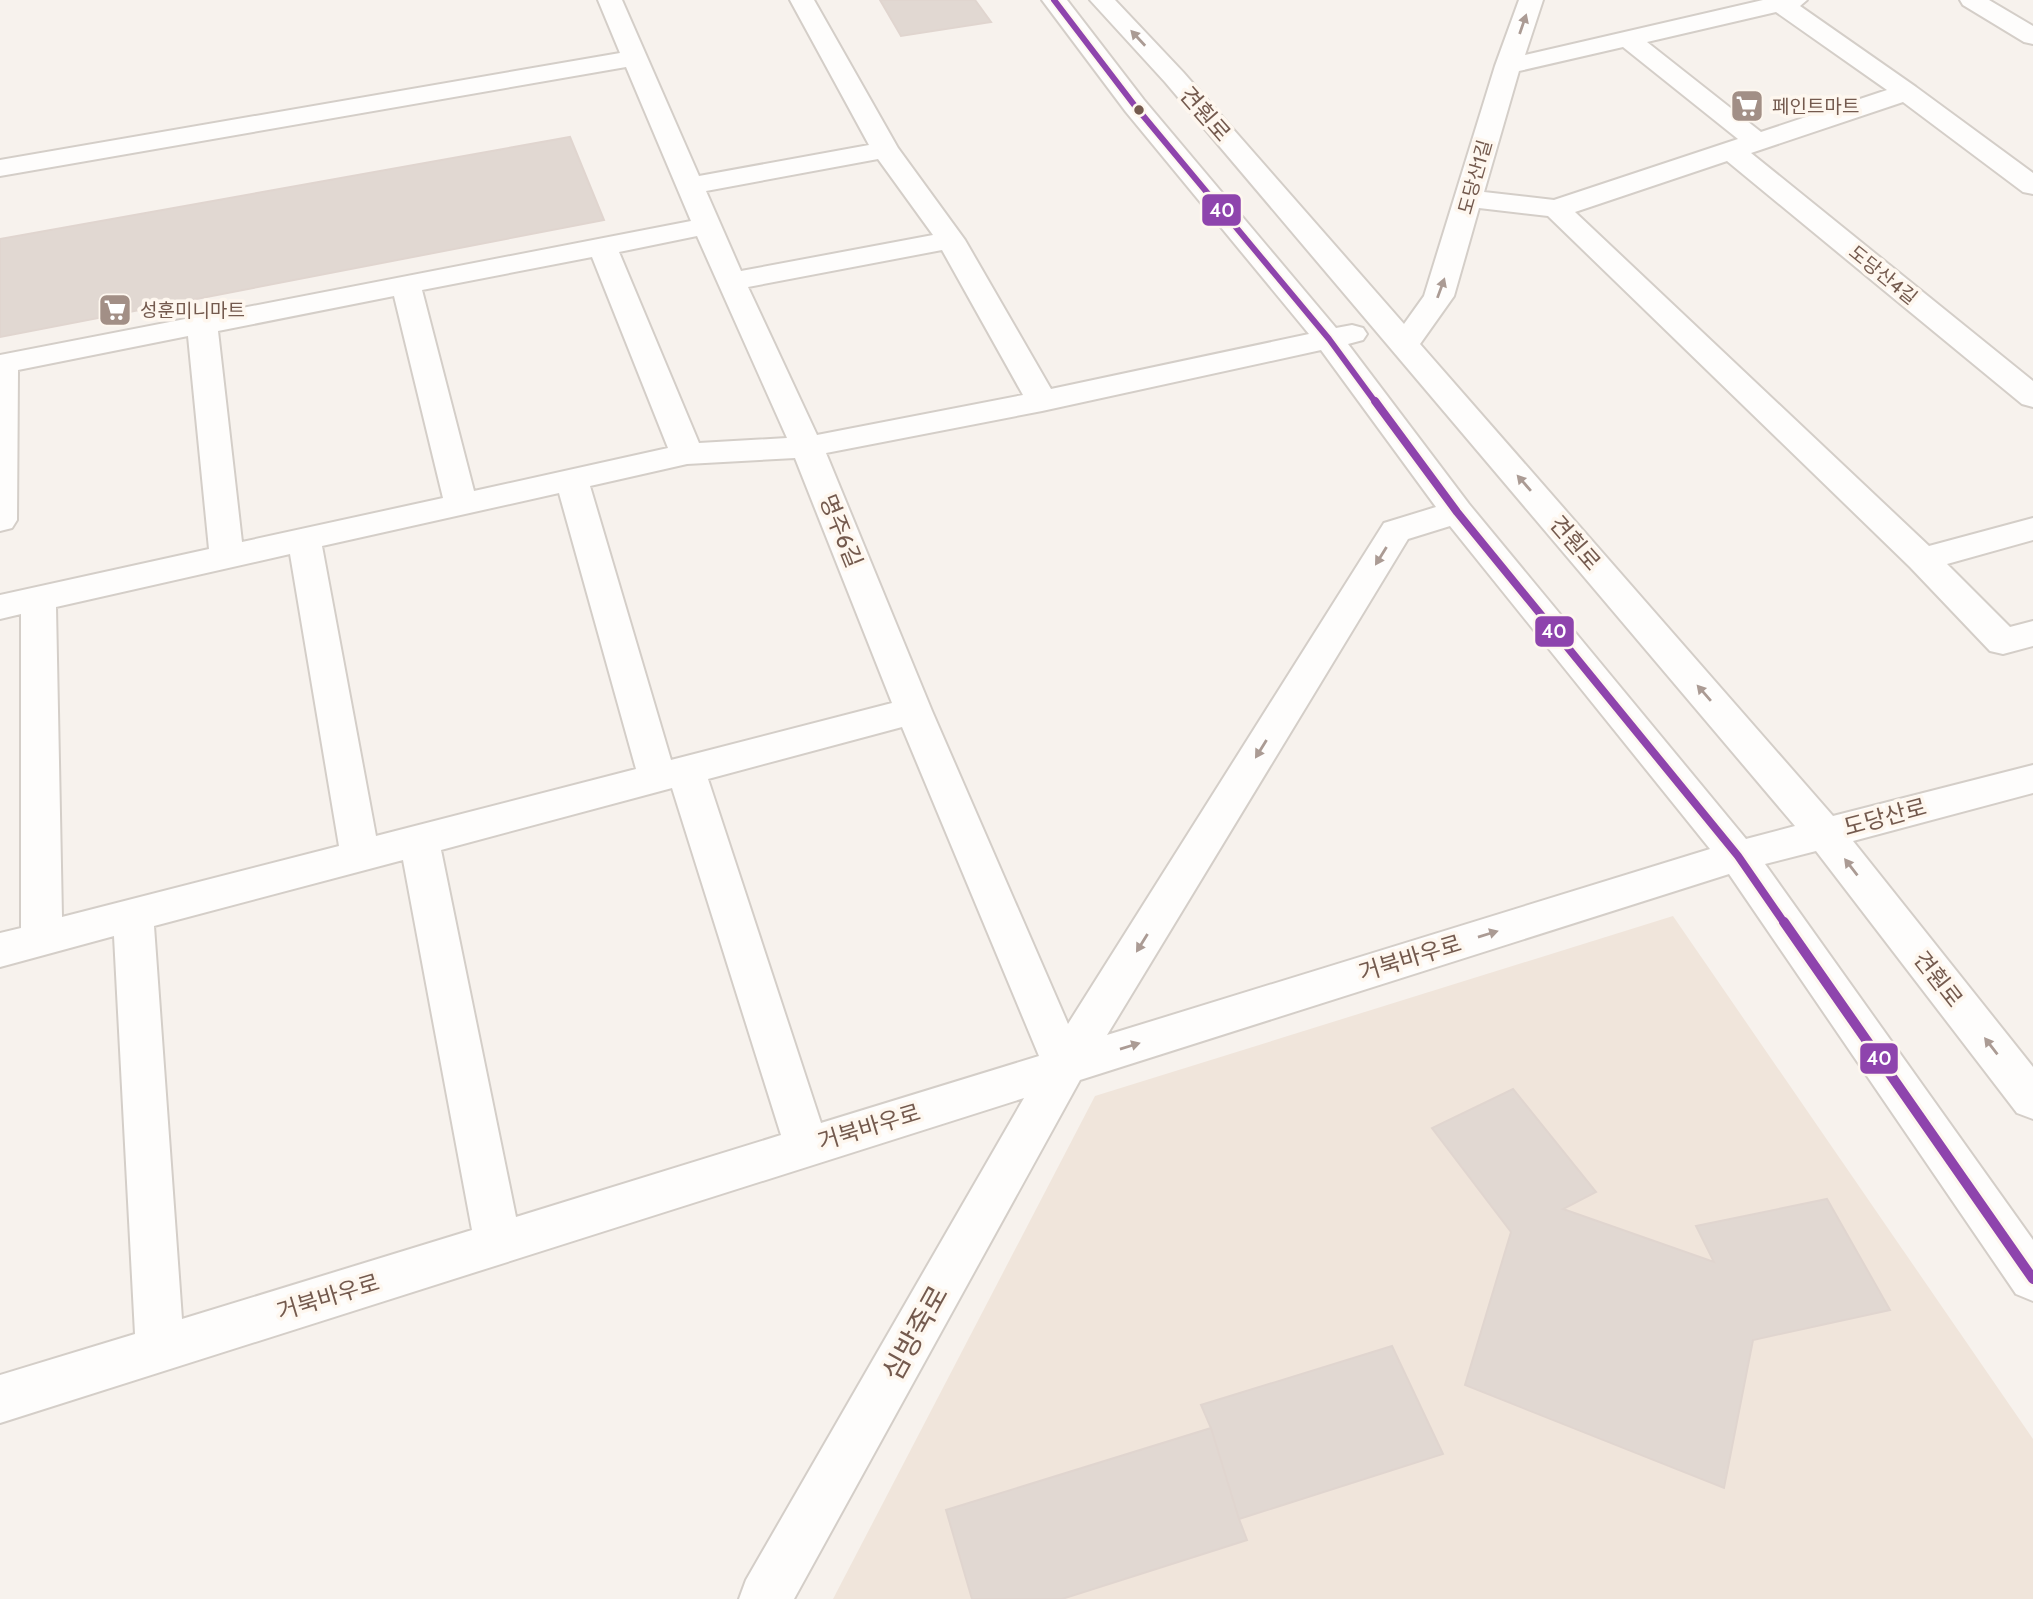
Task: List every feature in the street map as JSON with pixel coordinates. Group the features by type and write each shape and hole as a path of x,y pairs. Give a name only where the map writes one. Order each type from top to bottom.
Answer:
{"street":[{"name":"명주6길","path":"610,0 730,282 807,447 914,711 1065,1066"},
{"path":"802,0 885,150 951,240 1042,401"},
{"name":"견훤로","path":"1054,0 1135,106 1329,339 1457,512 1738,856 2033,1279"},
{"name":"견훤로","path":"1102,0 1174,77 1824,833 2033,1100"},
{"name":"도당산1길","path":"1396,336 1440,296 1508,66 1531,0"},
{"path":"1972,0 2033,37"},
{"path":"1508,66 1788,2 2033,186"},
{"name":"도당산4길","path":"1628,38 1746,148 2033,397"},
{"path":"0,168 635,58"},
{"path":"1469,198 1556,209 1908,92"},
{"path":"690,186 885,150"},
{"path":"1556,209 1922,559 2003,642 2033,633"},
{"path":"0,520 2,363 707,226"},
{"path":"730,282 951,240"},
{"path":"603,246 687,454"},
{"path":"406,285 460,505"},
{"path":"202,324 228,556"},
{"path":"0,607 687,454 807,447 1042,401 1329,339 1396,336"},
{"path":"572,480 672,774 807,1147"},
{"name":"심방죽로","path":"765,1599 1065,1066 1396,531 1457,512"},
{"path":"1922,559 2033,529"},
{"path":"304,539 360,856"},
{"path":"38,599 42,939"},
{"path":"0,950 914,711"},
{"name":"도당산로","path":"1738,856 2033,779"},
{"path":"419,841 498,1244"},
{"name":"거북바우로","path":"0,1399 1738,856"},
{"path":"134,916 160,1350"}],"shaded area":[{"path":"1673,916 2033,1439 2033,1599 833,1599 1095,1096"}],"building":[{"path":"880,0 975,0 991,22 901,36"},
{"path":"570,137 604,220 0,337 0,239"},
{"path":"1513,1089 1596,1192 1563,1209 1714,1262 1696,1226 1827,1199 1890,1310 1753,1340 1724,1488 1465,1385 1511,1232 1432,1128"},
{"path":"1392,1346 1443,1454 1239,1519 1247,1540 1062,1599 972,1599 946,1510 1211,1428 1201,1405"},
{"path":"1392,1346 1443,1454 1239,1519 1211,1428 1201,1405"}],"transit line":[{"name":"40","path":"1054,0 1135,106 1329,339 1457,512 1738,856 2033,1279"}],"place":[{"name":"페인트마트","path":"1747,106"},
{"name":"성훈미니마트","path":"115,310"}]}
